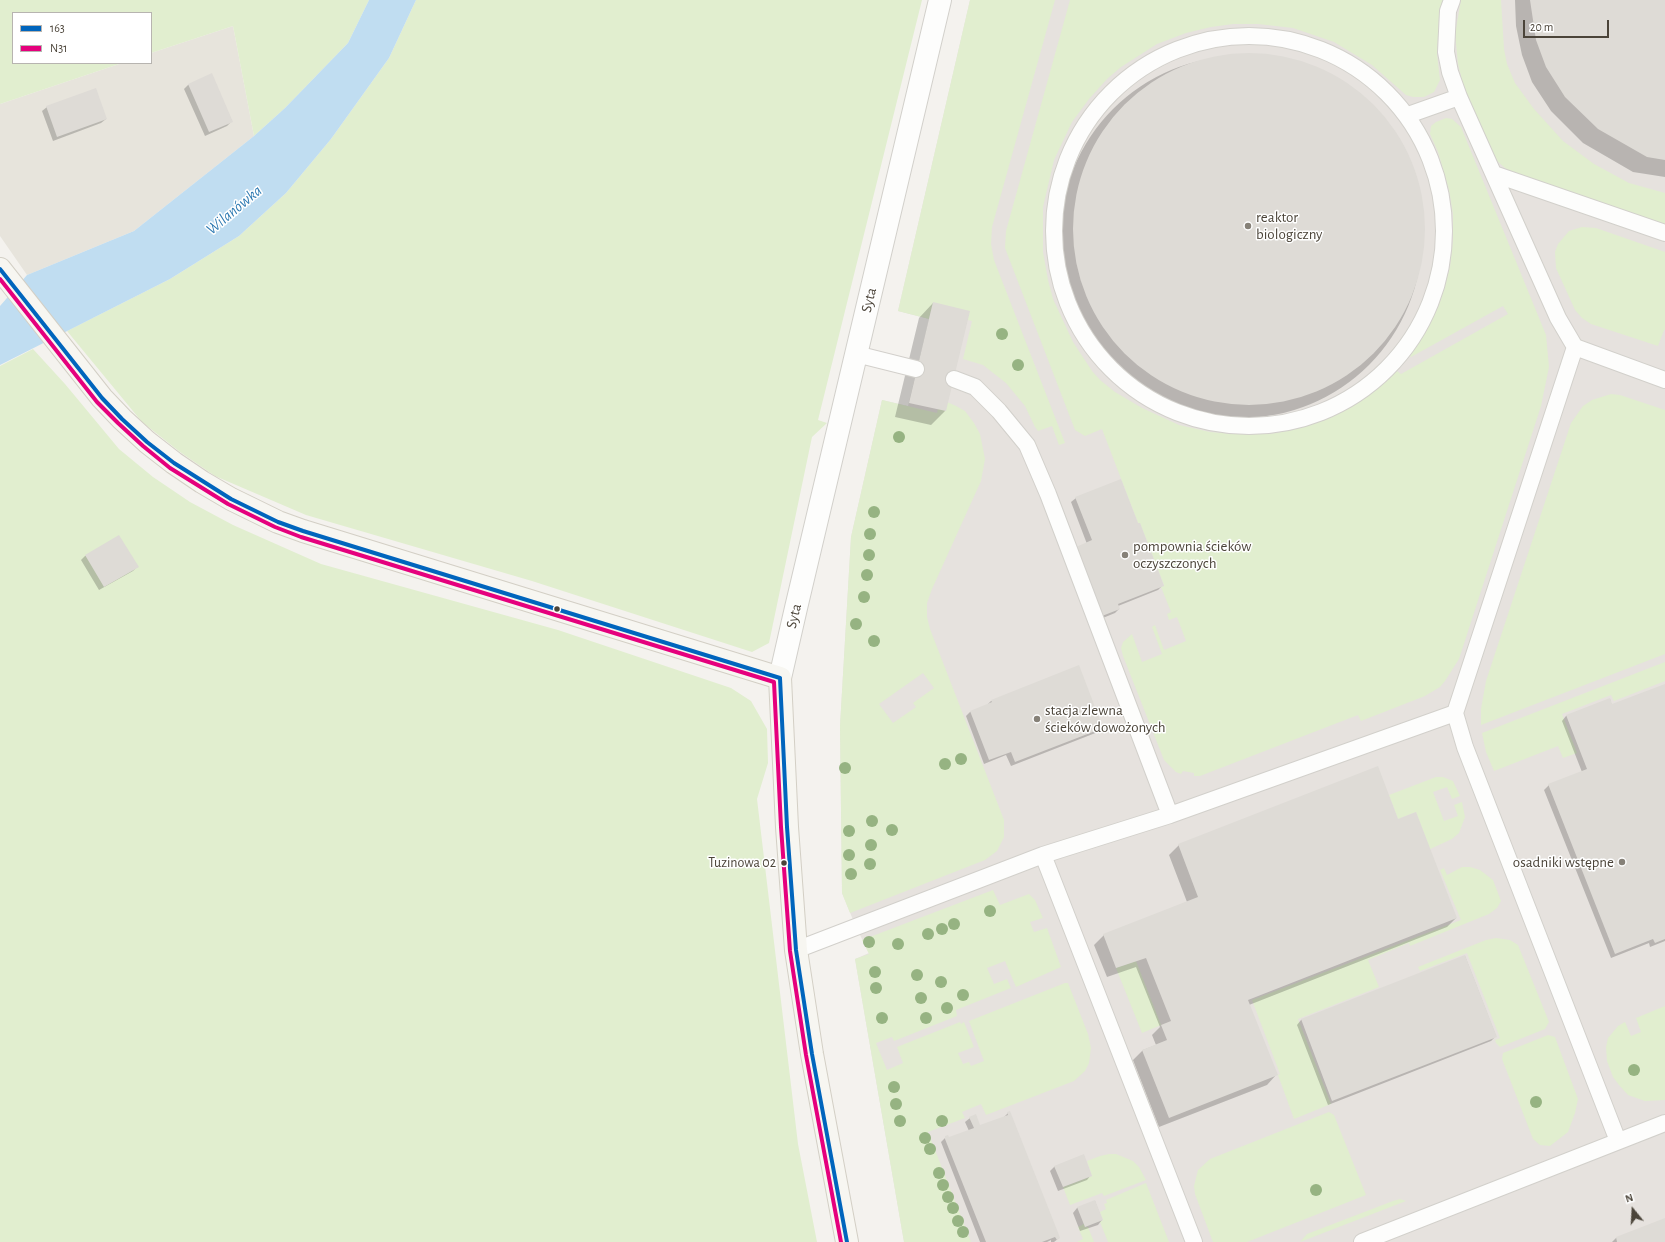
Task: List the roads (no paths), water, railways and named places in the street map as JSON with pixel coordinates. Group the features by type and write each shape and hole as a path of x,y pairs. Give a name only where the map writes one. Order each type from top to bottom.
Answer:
{"street":[{"name":"Syta","path":"847,1242 811,1047 796,950 787,828 780,678 797,600 940,0"},
{"path":"4,274 102,398 122,419 147,442 174,463 202,482 254,511 303,531 780,678"}],"lane":[{"path":"1452,0 1448,11 1446,52 1450,72 1459,97 1558,318 1575,347 1665,380"},
{"path":"1272,36 1324,49 1371,76 1408,115 1435,166 1446,223 1440,280 1417,334 1379,378 1330,410 1274,425 1216,424 1161,406 1114,373 1078,327 1058,278 1053,224 1062,171 1086,122 1121,82 1166,53 1218,37 1272,36"},
{"path":"1408,115 1459,97"},
{"path":"1494,174 1665,233"},
{"path":"1575,347 1455,713 1465,747 1618,1141"},
{"path":"856,354 916,369"},
{"path":"954,379 975,387 999,411 1027,445 1048,494 1170,815"},
{"path":"796,950 1043,855 1170,815 1455,713"},
{"path":"1043,855 1194,1242"},
{"path":"1362,1242 1665,1123"}],"water":[{"name":"Wilanówka","path":"369,0 416,0 389,58 331,139 286,193 239,236 170,279 0,365 0,306 27,275 134,231 254,136 285,108 348,43"}],"place":[{"name":"reaktor biologiczny","path":"1248,226"},
{"name":"pompownia ścieków oczyszczonych","path":"1125,555"},
{"name":"stacja zlewna ścieków dowożonych","path":"1037,719"},
{"name":"osadniki wstępne","path":"1622,862"},
{"name":"Tuzinowa 02","path":"784,863"}]}
